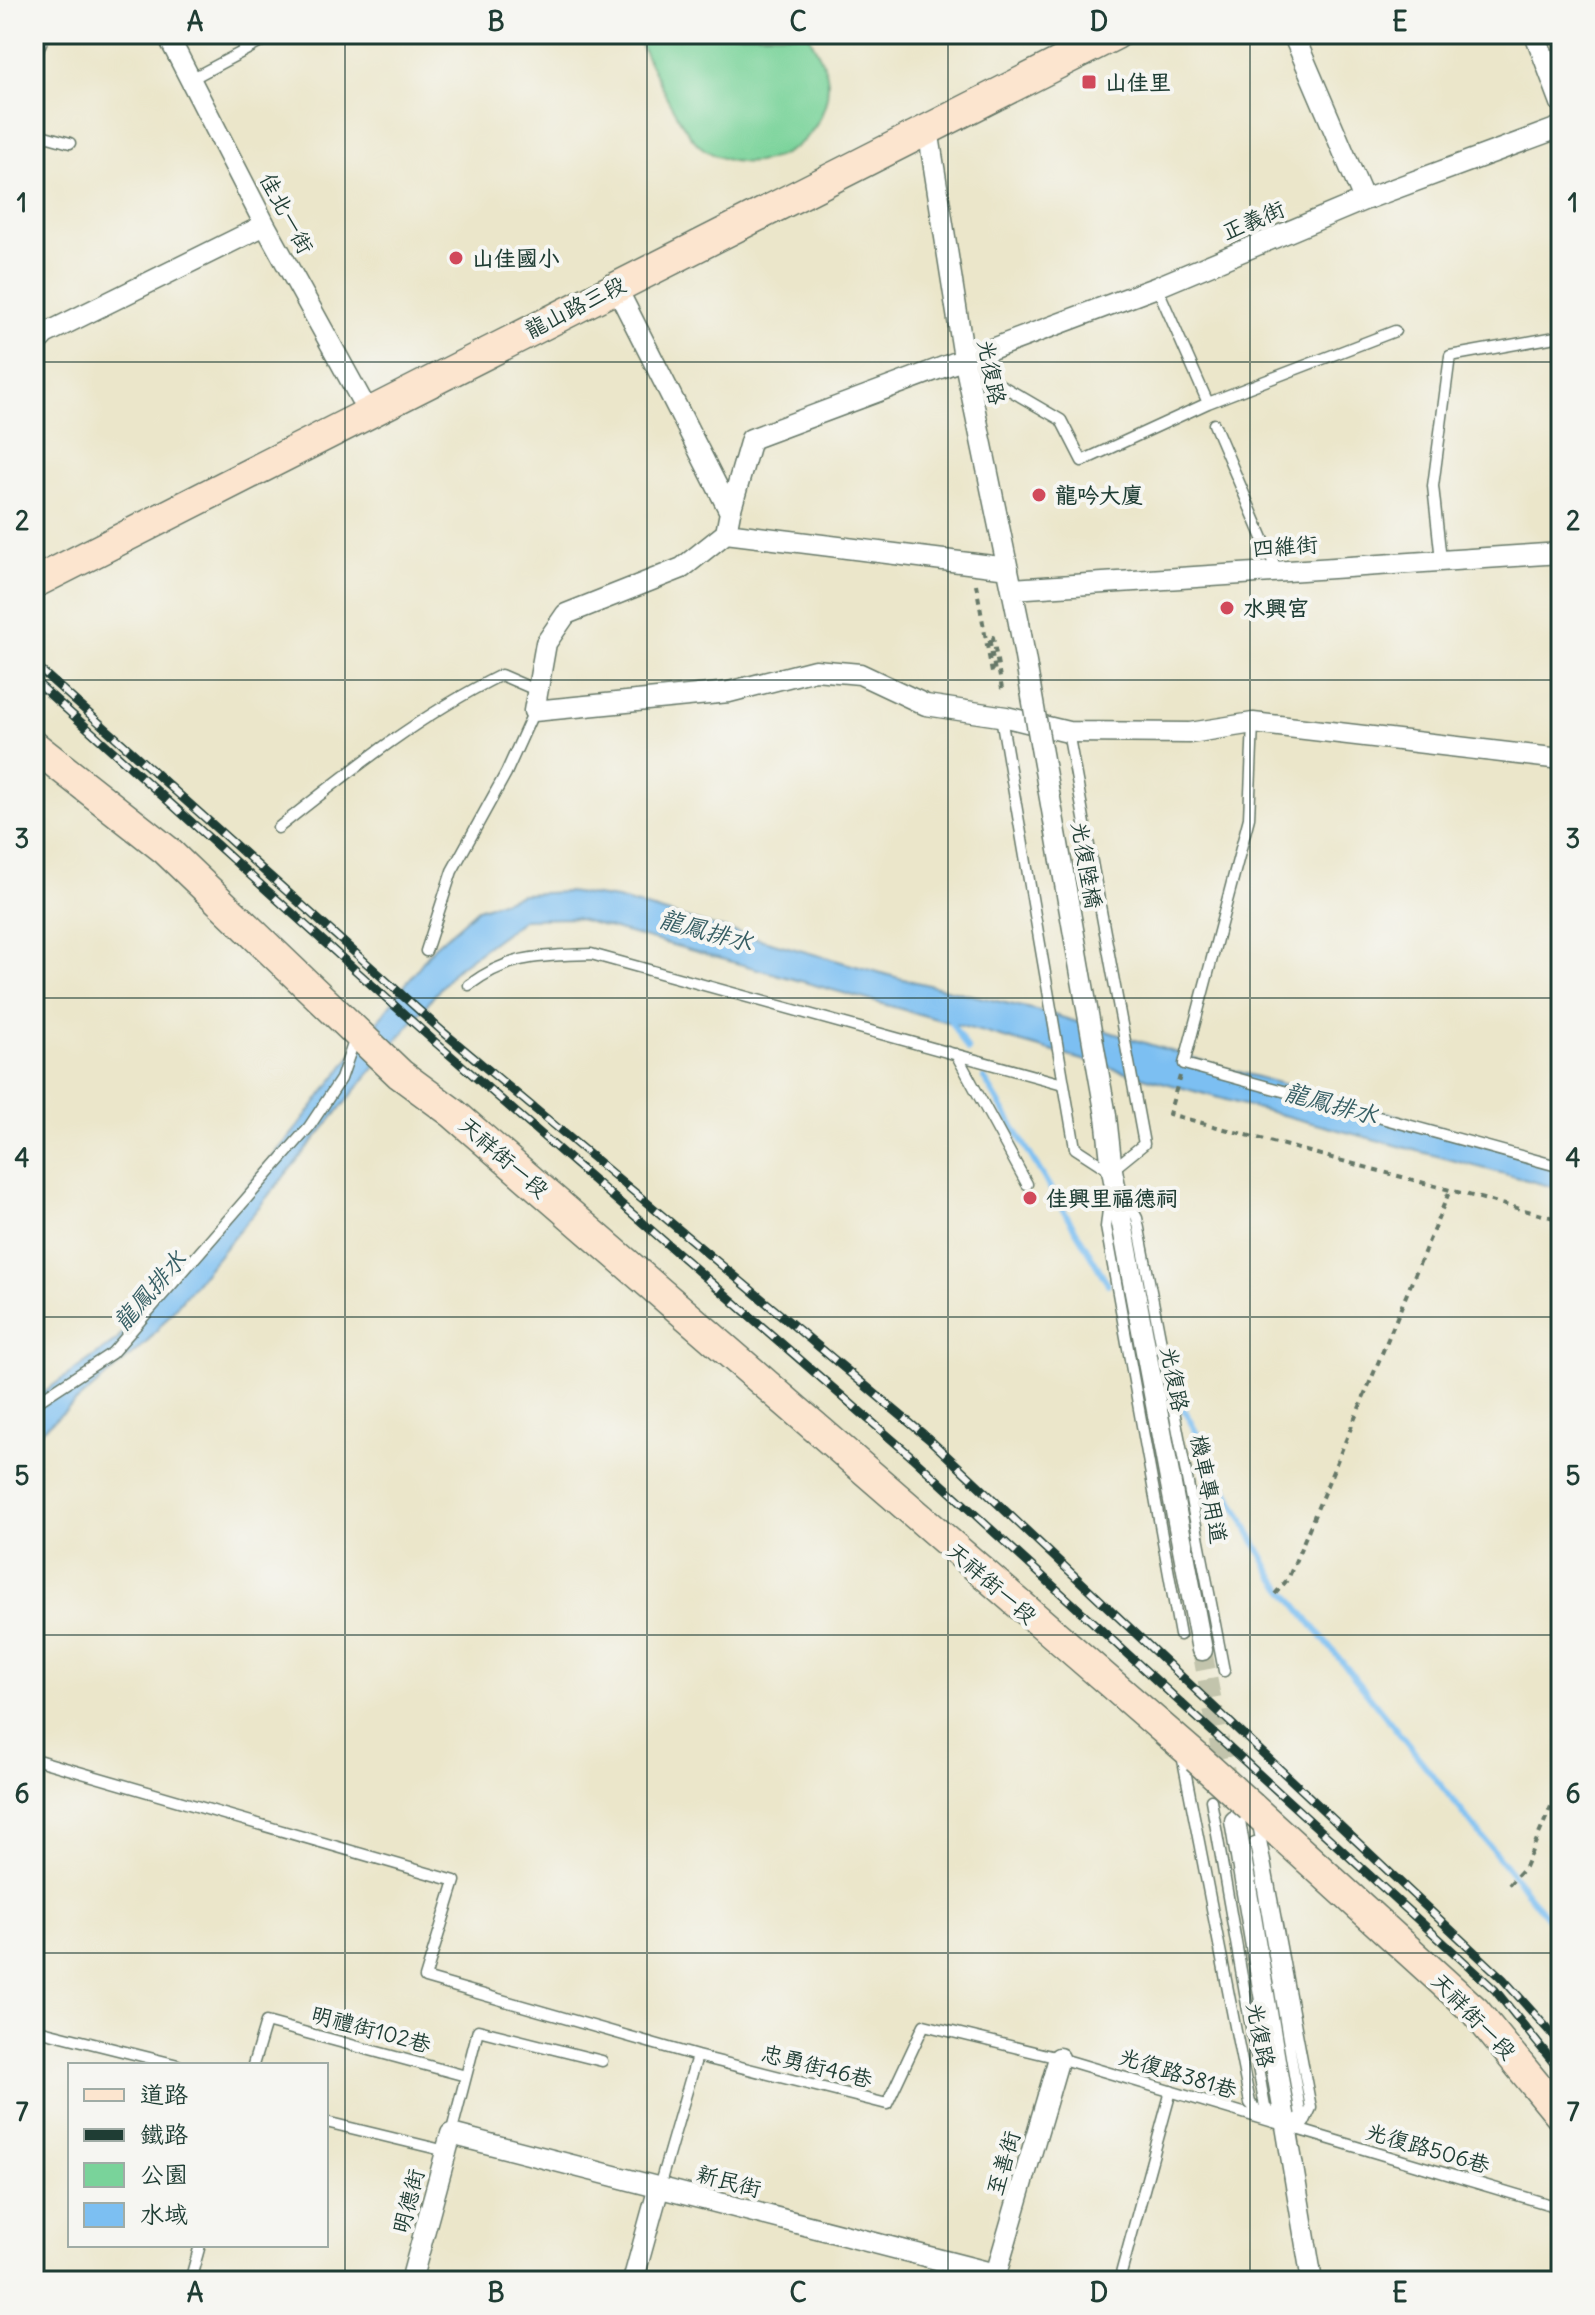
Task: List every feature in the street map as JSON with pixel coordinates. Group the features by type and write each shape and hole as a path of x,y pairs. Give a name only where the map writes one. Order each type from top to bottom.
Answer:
{"street":[{"path":"34,47 39,34"},
{"name":"佳北一街","path":"167,34 265,225 368,412"},
{"name":"龍山路三段","path":"34,583 1116,34"},
{"path":"1293,34 1364,200"},
{"path":"1535,34 1561,103"},
{"name":"正義街","path":"730,512 751,439 1157,287 1364,200 1561,127"},
{"name":"光復路","path":"928,129 964,358 1019,623"},
{"path":"34,346 45,334 265,225"},
{"path":"616,287 730,512 726,533 682,568 566,614 546,643 536,701 729,692 815,670 860,674 926,705 1004,717 1068,732 1190,733 1253,723 1561,759"},
{"name":"四維街","path":"726,533 973,564 1010,578 1277,571 1561,553"},
{"name":"光復陸橋","path":"1019,623 1106,1116"},
{"path":"34,746 166,850 357,1031"},
{"name":"天祥街一段","path":"357,1031 400,1074 453,1113 1189,1751 1249,1818 1475,2011 1561,2116"},
{"name":"光復路","path":"1106,1116 1112,1170 1202,1650"},
{"name":"光復路","path":"1249,1818 1285,2127 1312,2281"},
{"name":"至善街","path":"994,2278 1059,2058"},
{"name":"新民街","path":"448,2142 659,2187 994,2278"},
{"name":"明德街","path":"411,2281 448,2142"},
{"path":"633,2281 659,2187"}],"lane":[{"path":"191,79 276,34"},
{"path":"34,133 70,143"},
{"path":"1157,287 1208,403"},
{"path":"968,379 987,377 1061,420 1082,461 1208,403 1395,331"},
{"path":"1441,560 1433,486 1450,356 1561,336"},
{"path":"1214,424 1277,571"},
{"path":"278,828 386,741 501,675 536,701 506,773 452,871 426,951"},
{"path":"1004,717 1028,881 1075,1148 1112,1170"},
{"path":"1253,723 1249,818 1184,1064 1561,1167"},
{"path":"1068,732 1144,1144 1112,1170 1106,1227 1180,1635"},
{"path":"469,985 494,967 525,957 591,954 1063,1084"},
{"path":"34,1404 112,1353 299,1139 341,1079 357,1031"},
{"path":"956,1054 1027,1184"},
{"name":"機車專用道","path":"1112,1170 1137,1218 1224,1671"},
{"name":"光復路","path":"1189,1751 1250,2103 1255,2112 1285,2127 1304,2123 1311,2108 1249,1818"},
{"path":"34,1759 455,1881 425,1978 697,2056 659,2187"},
{"path":"1211,1800 1265,2107 1285,2127"},
{"name":"明禮街102巷","path":"254,2063 266,2022 466,2076"},
{"name":"忠勇街46巷","path":"697,2056 887,2104 924,2025 1059,2058"},
{"path":"34,2029 170,2063"},
{"path":"328,2122 448,2142 478,2030 602,2061"},
{"name":"光復路381巷","path":"1059,2058 1285,2127"},
{"path":"1119,2281 1171,2091"},
{"name":"光復路506巷","path":"1285,2127 1561,2208"},
{"path":"190,2281 199,2247"}],"path":[{"path":"973,564 992,673 995,672 989,637 993,637 1004,717"},
{"path":"1181,1073 1169,1114 1561,1220"},
{"path":"1275,1594 1288,1579 1450,1190"},
{"path":"1509,1885 1520,1872 1561,1783"}],"green space":[{"path":"635,34 808,34 826,71 828,85 824,107 815,126 802,142 785,153 765,160 745,162 724,159 704,149 685,128"}],"water":[{"name":"龍鳳排水","path":"567,892 617,899 899,978 1048,1013 1232,1070 1561,1161 1561,1189 1244,1105 575,918 524,919 456,969 146,1343 34,1437 34,1399 117,1340 292,1134 434,947 478,909 522,894"}],"waterway":[{"path":"949,1019 968,1050"},
{"path":"984,1078 1108,1284"},
{"path":"1180,1402 1273,1576 1561,1935"}],"tunnel":[{"path":"1202,1650 1228,1788"}],"railway":[{"path":"34,664 442,1031 929,1439 1503,1979 1561,2044"},
{"path":"34,680 435,1042 912,1457 1495,1990 1561,2072"}],"place":[{"name":"山佳里","path":"1089,82"},
{"name":"山佳國小","path":"456,258"},
{"name":"龍吟大廈","path":"1039,495"},
{"name":"水興宮","path":"1227,608"},
{"name":"佳興里福德祠","path":"1030,1198"}]}
